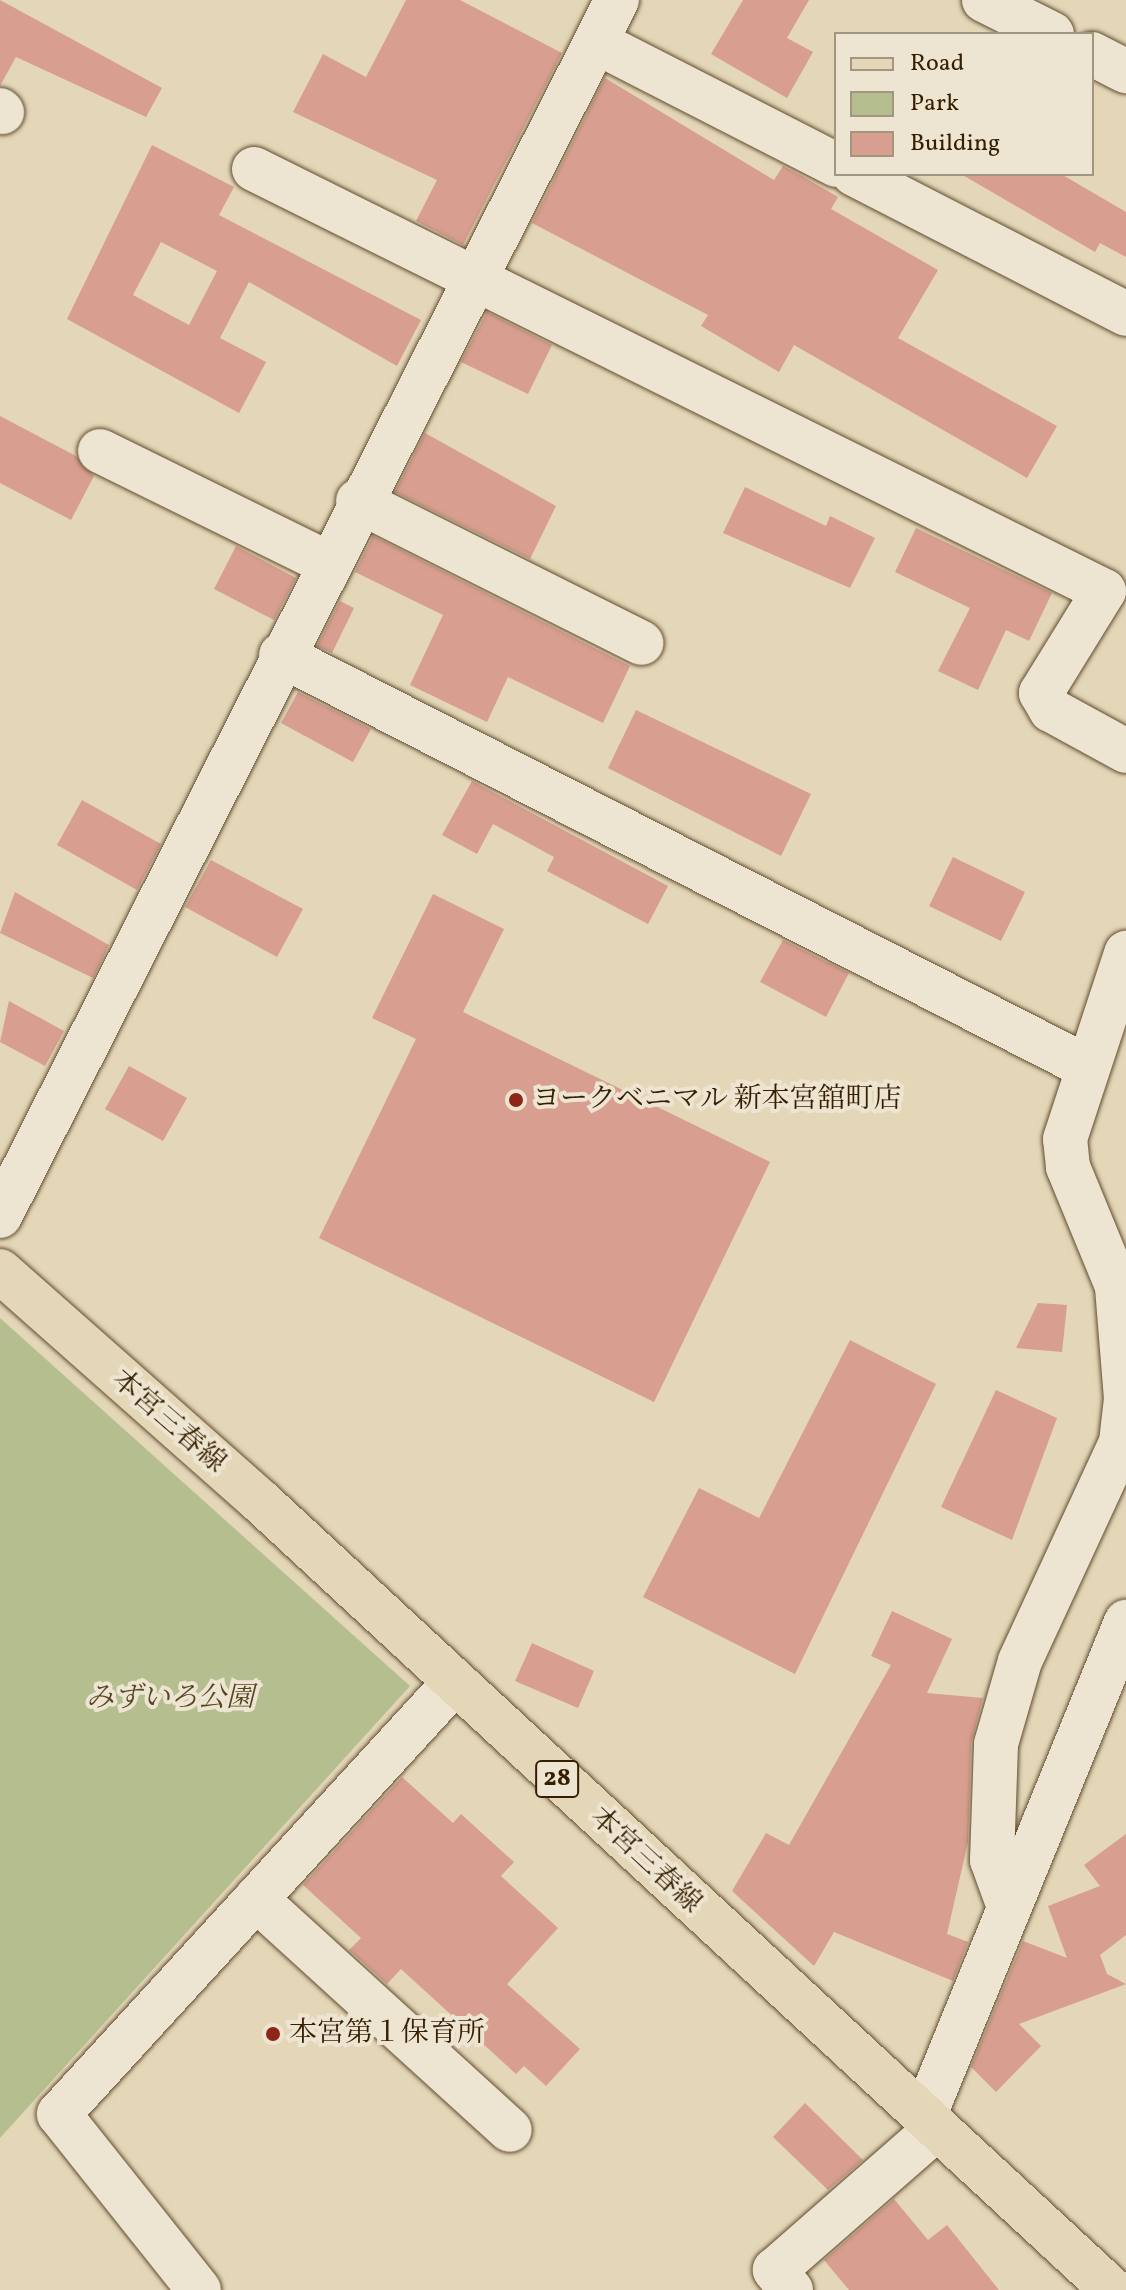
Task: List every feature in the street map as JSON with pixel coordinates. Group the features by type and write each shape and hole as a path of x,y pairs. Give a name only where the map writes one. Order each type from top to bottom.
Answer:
{"main road":[{"name":"本宮三春線","path":"0,1271 454,1683 1112,2290"}],"street":[{"path":"0,1216 326,562 477,276 617,0"},
{"path":"984,0 1048,32"},
{"path":"596,42 834,164"},
{"path":"1094,55 1126,71"},
{"path":"254,169 477,276 1104,591 1041,693 1051,710 1126,751"},
{"path":"858,176 1126,314"},
{"path":"100,451 326,562"},
{"path":"358,501 641,643"},
{"path":"281,655 1087,1067"},
{"path":"1009,1907 992,1860 996,1744 1020,1661 1121,1442 1126,1399 1117,1286 1068,1167 1065,1139 1126,953"},
{"path":"791,2290 775,2270 930,2122 1009,1907 1126,1622"},
{"path":"199,2290 59,2114 454,1683"},
{"path":"256,1899 510,2130"}],"green space":[{"name":"みずいろ公園","path":"0,1318 410,1686 0,2138"}],"building":[{"path":"0,0 162,88 146,117 16,57 0,86"},
{"path":"406,0 460,0 562,53 463,245 416,221 437,180 293,112 323,54 366,77"},
{"path":"743,0 809,0 787,38 813,52 787,98 711,54"},
{"path":"605,78 774,180 783,166 802,176 838,197 831,209 938,270 898,338 1057,426 1027,478 794,345 779,372 701,326 708,315 532,223"},
{"path":"152,145 234,187 219,215 421,320 397,366 249,282 220,338 266,362 239,413 67,319","holes":["161,242 217,271 189,325 133,295"]},
{"path":"964,176 1064,176 1126,212 1126,257 1100,243 1095,252"},
{"path":"487,312 552,345 528,394 461,362"},
{"path":"0,416 76,456 94,476 71,520 0,483"},
{"path":"425,433 556,506 530,559 395,492"},
{"path":"745,487 826,526 830,516 875,538 850,588 723,533"},
{"path":"916,528 1052,593 1029,641 1006,630 978,690 938,671 970,608 895,572"},
{"path":"373,536 630,666 603,723 508,677 487,722 410,685 443,615 355,572"},
{"path":"236,546 296,578 274,620 214,589"},
{"path":"340,601 354,608 332,653 317,646"},
{"path":"298,692 371,729 353,762 281,723"},
{"path":"636,710 811,794 781,856 608,768"},
{"path":"472,781 668,886 648,924 547,871 554,857 493,824 477,854 442,835"},
{"path":"82,800 161,844 137,890 57,845"},
{"path":"953,857 1025,892 1001,941 929,906"},
{"path":"211,860 303,909 277,957 185,907"},
{"path":"15,892 109,945 93,978 0,933"},
{"name":"ヨークベニマル 新本宮舘町店","path":"433,894 504,929 463,1012 770,1162 654,1402 319,1238 416,1039 372,1018"},
{"path":"783,940 849,973 826,1017 760,982"},
{"path":"9,1001 64,1031 45,1066 0,1042"},
{"path":"129,1066 187,1098 163,1141 105,1109"},
{"path":"1038,1303 1067,1305 1062,1352 1016,1348"},
{"path":"850,1340 936,1384 795,1674 643,1597 699,1488 759,1518"},
{"path":"996,1390 1057,1418 1012,1540 941,1507"},
{"path":"892,1611 952,1639 927,1693 983,1698 971,1743 968,1842 947,1934 968,1942 953,1981 834,1932 814,1966 732,1891 766,1833 789,1845 891,1665 871,1656"},
{"path":"532,1643 594,1671 578,1708 515,1681"},
{"path":"402,1777 453,1823 461,1814 514,1862 501,1876 558,1928 507,1984 580,2049 546,2086 524,2066 516,2074 401,1969 387,1984 349,1950 361,1938 303,1885"},
{"path":"1126,1834 1126,1935 1100,1955 1107,1974 1126,1984 1019,2024 1041,2046 996,2092 971,2067 1023,1941 1067,1958 1048,1906 1100,1886 1084,1865"},
{"path":"805,2103 863,2160 828,2190 773,2137"},
{"path":"894,2199 928,2240 947,2225 999,2290 849,2290 824,2260"}],"place":[{"name":"ヨークベニマル 新本宮舘町店","path":"516,1100"},
{"name":"本宮第１保育所","path":"273,2034"}]}
